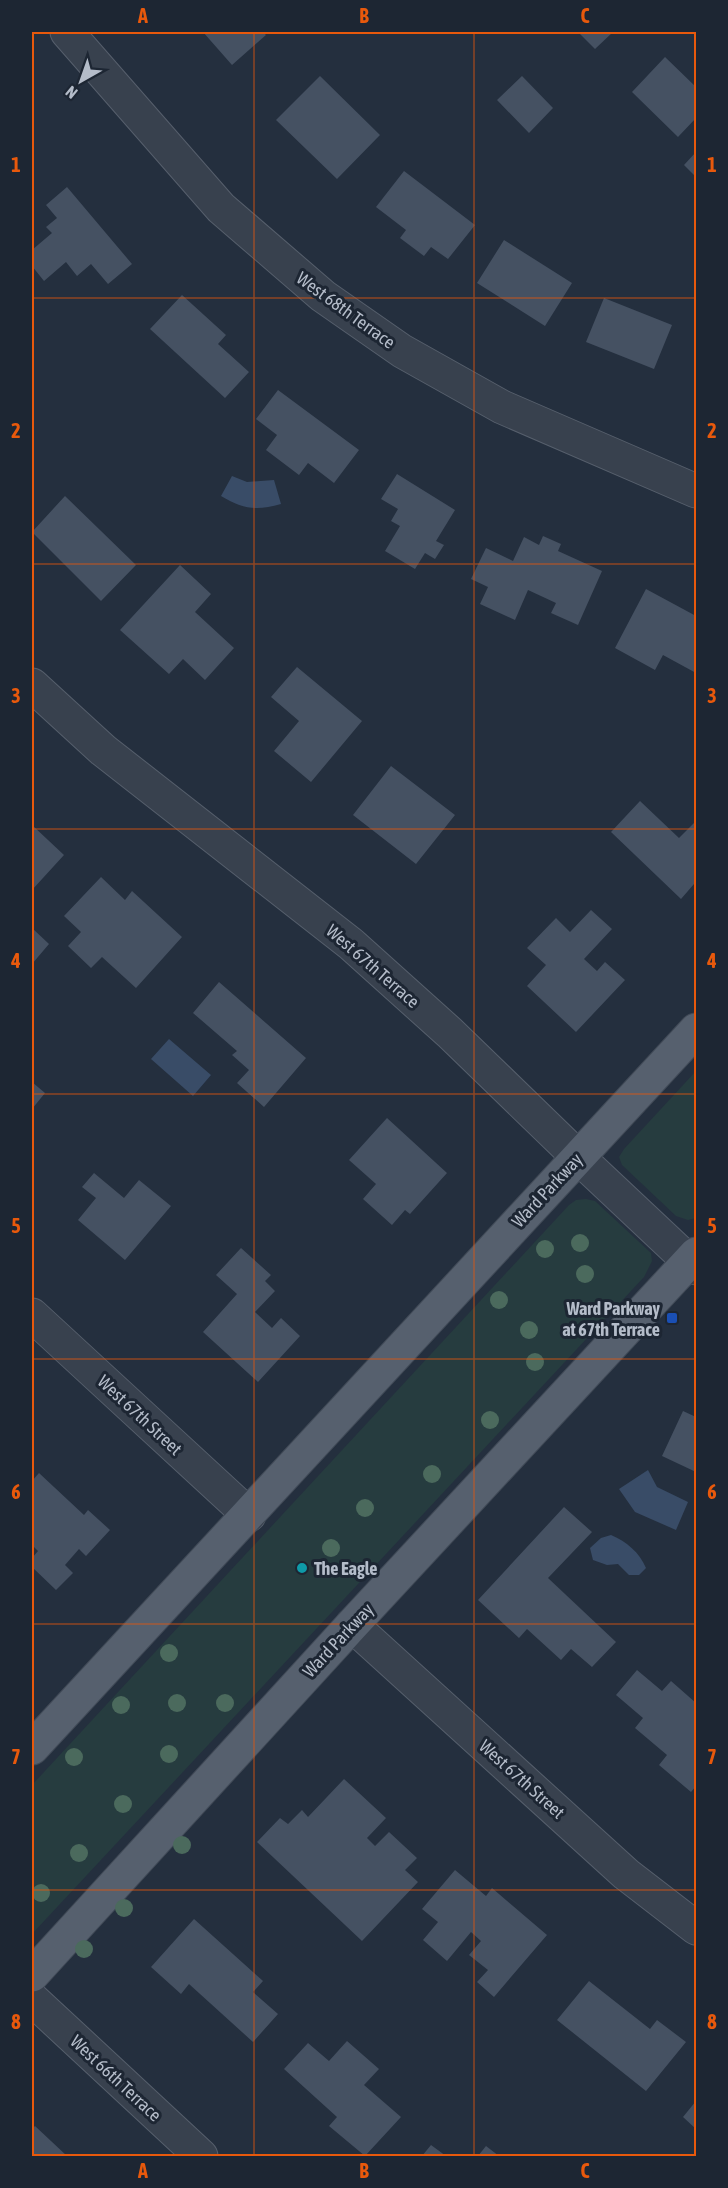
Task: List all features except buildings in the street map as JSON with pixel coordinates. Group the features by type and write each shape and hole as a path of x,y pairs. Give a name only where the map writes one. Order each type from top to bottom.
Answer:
{"main road":[{"name":"Ward Parkway","path":"32,1748 696,1030"},
{"name":"Ward Parkway","path":"32,1976 352,1625 694,1261"}],"street":[{"name":"West 68th Terrace","path":"67,32 222,208 323,296 402,351 502,407 696,490"},
{"name":"West 67th Terrace","path":"32,685 103,750 351,944 450,1033 578,1157 694,1261"},
{"name":"West 67th Street","path":"32,1315 249,1515"},
{"name":"West 67th Street","path":"352,1625 626,1874 696,1928"},
{"name":"West 66th Terrace","path":"32,1999 201,2157"}],"green space":[{"path":"696,1071 696,1218 688,1220 676,1216 622,1165 619,1157"},
{"path":"576,1200 595,1201 651,1253 652,1261 644,1277 32,1934 32,1785 569,1205"}],"water":[{"path":"232,476 247,482 274,480 281,504 250,508 221,496"},
{"path":"169,1039 211,1075 193,1096 151,1059"},
{"path":"648,1470 657,1487 688,1502 676,1530 635,1512 619,1489"},
{"path":"611,1535 627,1544 640,1557 646,1568 639,1575 629,1575 618,1564 607,1565 593,1560 590,1548 601,1538"}],"place":[{"name":"Ward Parkway at 67th Terrace","path":"672,1318"},
{"name":"The Eagle","path":"302,1568"}]}
